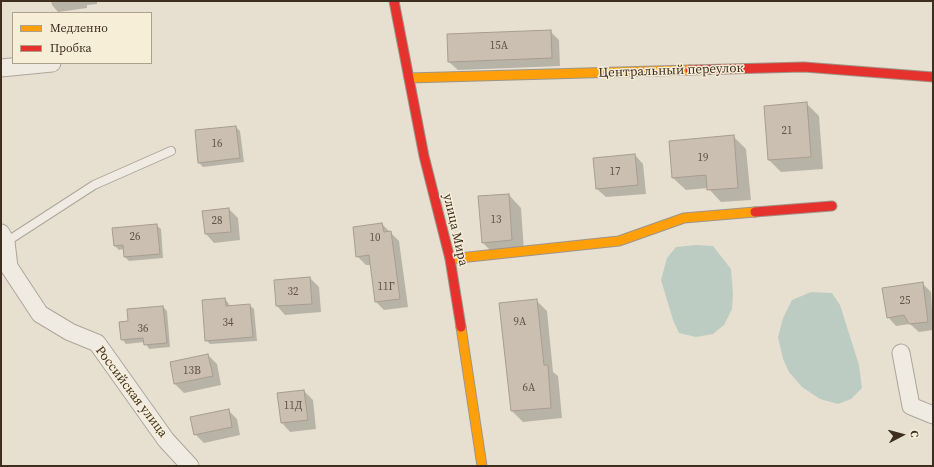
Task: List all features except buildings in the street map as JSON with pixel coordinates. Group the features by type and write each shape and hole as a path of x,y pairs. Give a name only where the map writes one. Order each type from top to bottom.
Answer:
{"street":[{"name":"улица Мира","path":"394,1 424,156 450,259 482,466"},
{"path":"1,68 42,64"},
{"name":"Центральный переулок","path":"409,78 804,67 933,78"},
{"path":"450,259 619,242 684,218 832,206"},
{"name":"Российская улица","path":"3,238 9,267 40,314 70,332 97,343 166,440 190,466"},
{"path":"901,353 911,406 933,415"}],"lane":[{"path":"3,238 94,185 172,151"}],"shaded area":[{"path":"696,245 713,246 731,269 733,294 732,309 724,325 713,334 696,337 679,333 673,320 661,280 667,258 676,247"},
{"path":"811,292 832,293 840,305 859,365 862,388 851,399 838,404 820,399 802,387 789,372 783,359 778,337 783,318 792,300"}],"traffic: slow":[{"path":"409,78 690,70"},
{"path":"450,259 619,241 684,218 755,212"},
{"path":"461,327 482,466"}],"traffic: jam":[{"path":"394,1 424,156 450,259 461,327"},
{"path":"690,70 804,67 933,77"},
{"path":"755,212 832,206"}]}
